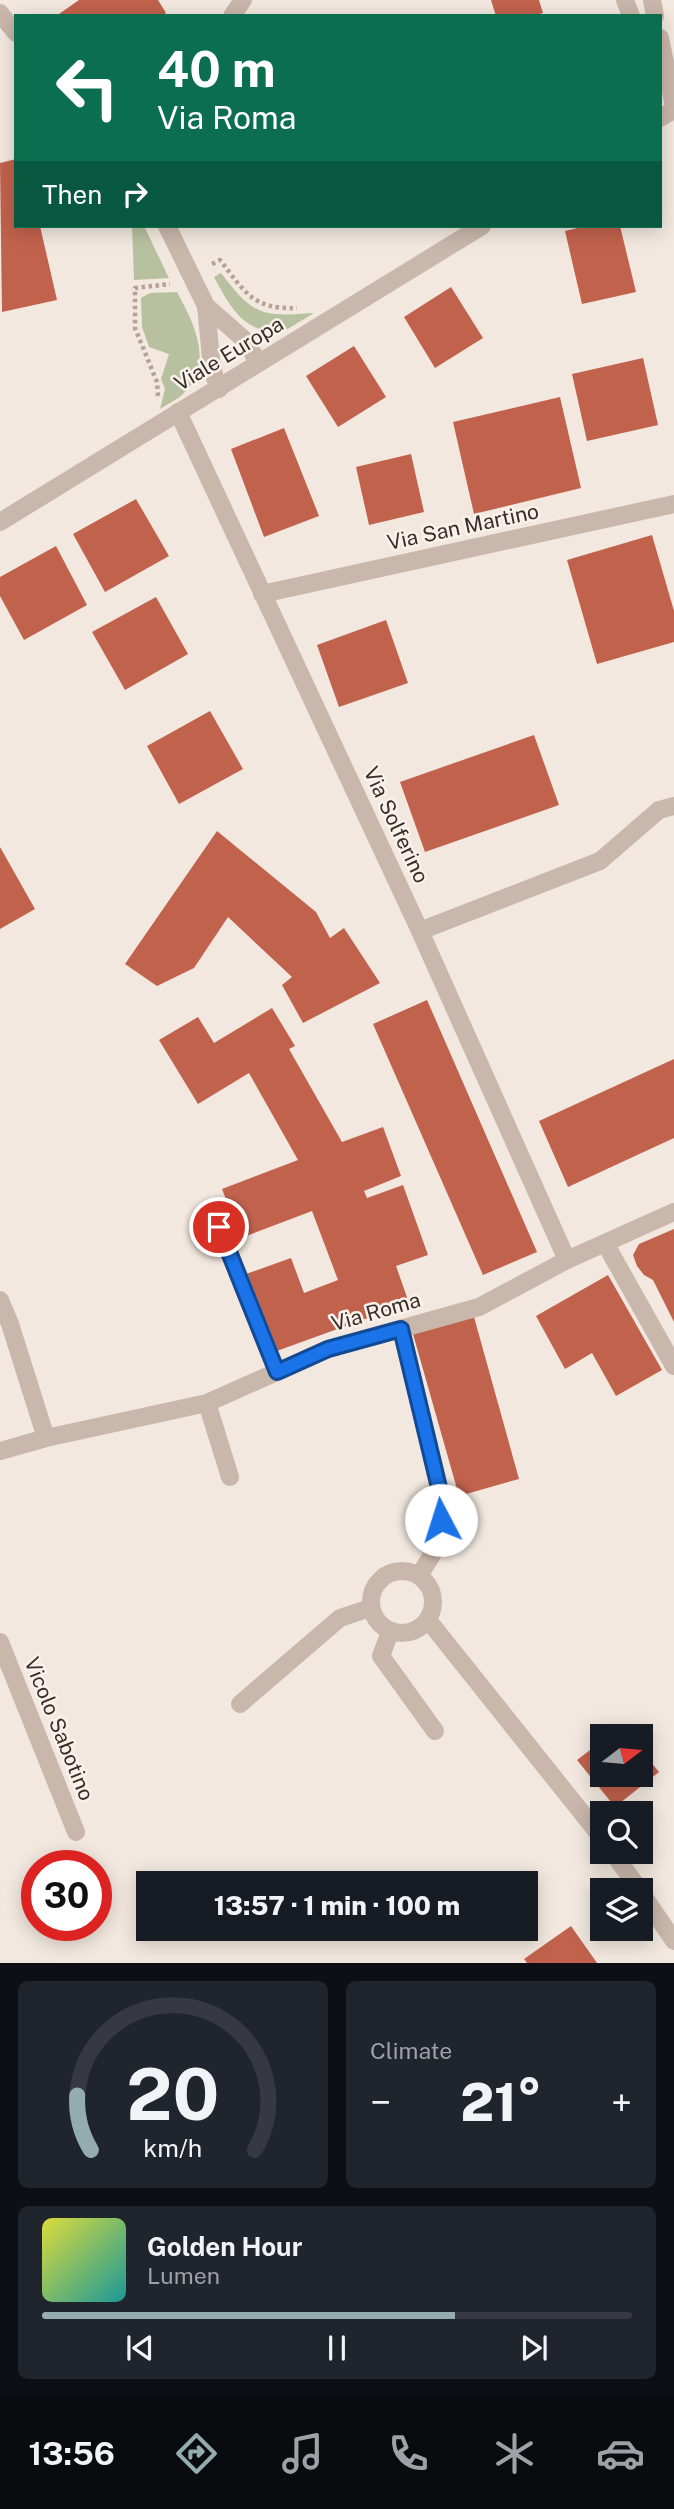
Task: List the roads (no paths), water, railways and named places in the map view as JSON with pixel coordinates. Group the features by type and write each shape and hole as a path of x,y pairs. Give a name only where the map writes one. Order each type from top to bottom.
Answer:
{"street":[{"path":"0,13 14,30"},
{"path":"662,48 674,108"},
{"path":"662,81 674,108"},
{"path":"168,228 206,306 212,369 219,389"},
{"name":"Viale Europa","path":"0,522 479,228"},
{"path":"206,306 247,342 258,363"},
{"name":"Via Solferino","path":"178,412 420,931 567,1260"},
{"name":"Via San Martino","path":"262,594 674,504"},
{"path":"420,931 600,861 659,810 674,806"},
{"name":"Via Roma","path":"0,1451 46,1438 207,1403 328,1349 479,1307 567,1260 674,1212"},
{"path":"219,1227 277,1372"},
{"path":"604,1243 674,1366"},
{"path":"0,1300 46,1438"},
{"path":"401,1329 442,1500 441,1540 419,1576"},
{"path":"207,1403 230,1477"},
{"path":"399,1571 419,1576 431,1591 433,1601 428,1620 411,1633 390,1632 381,1626 370,1608 374,1588 380,1579 399,1571"},
{"path":"240,1704 340,1618 370,1608"},
{"path":"428,1620 590,1823"},
{"path":"390,1632 381,1656 435,1731"},
{"name":"Vicolo Sabotino","path":"0,1643 76,1832"},
{"path":"653,1910 674,1941"}]}
